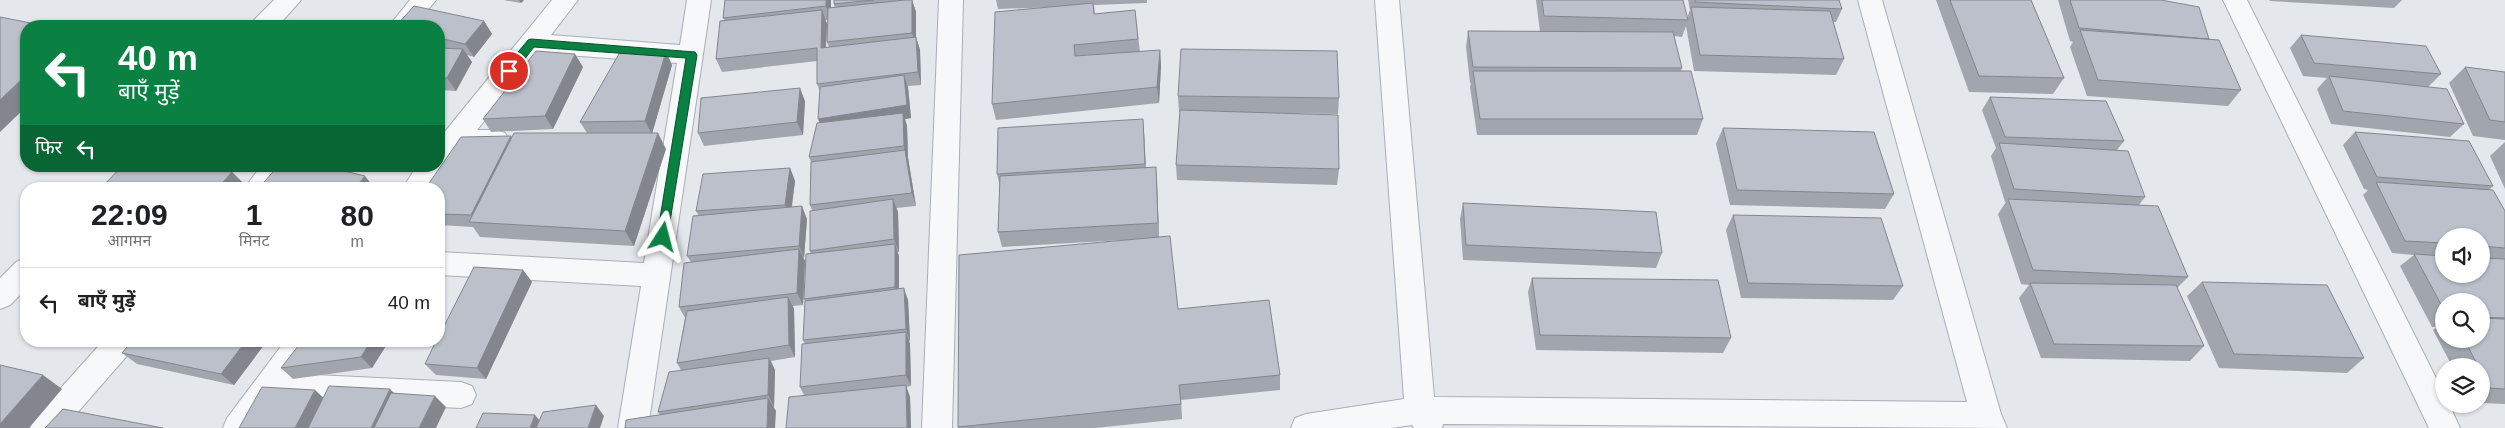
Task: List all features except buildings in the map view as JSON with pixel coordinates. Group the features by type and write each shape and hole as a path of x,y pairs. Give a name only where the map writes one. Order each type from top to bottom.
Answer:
{"street":[{"path":"269,20 289,0"},
{"path":"406,20 424,0"},
{"path":"446,149 566,0"},
{"path":"633,428 699,0"},
{"path":"937,428 951,0"},
{"path":"1387,0 1425,419"},
{"path":"1306,428 1425,419 1989,422 1870,0"},
{"path":"2235,0 2446,428"},
{"path":"531,43 691,55"},
{"path":"446,149 522,140"},
{"path":"649,140 678,140"},
{"path":"263,182 272,172"},
{"path":"445,263 657,275"},
{"path":"0,297 20,276"},
{"path":"45,428 117,347"},
{"path":"238,428 297,347"},
{"path":"268,386 461,395"}],"route":[{"path":"509,71 531,43 691,55 663,237"}]}
